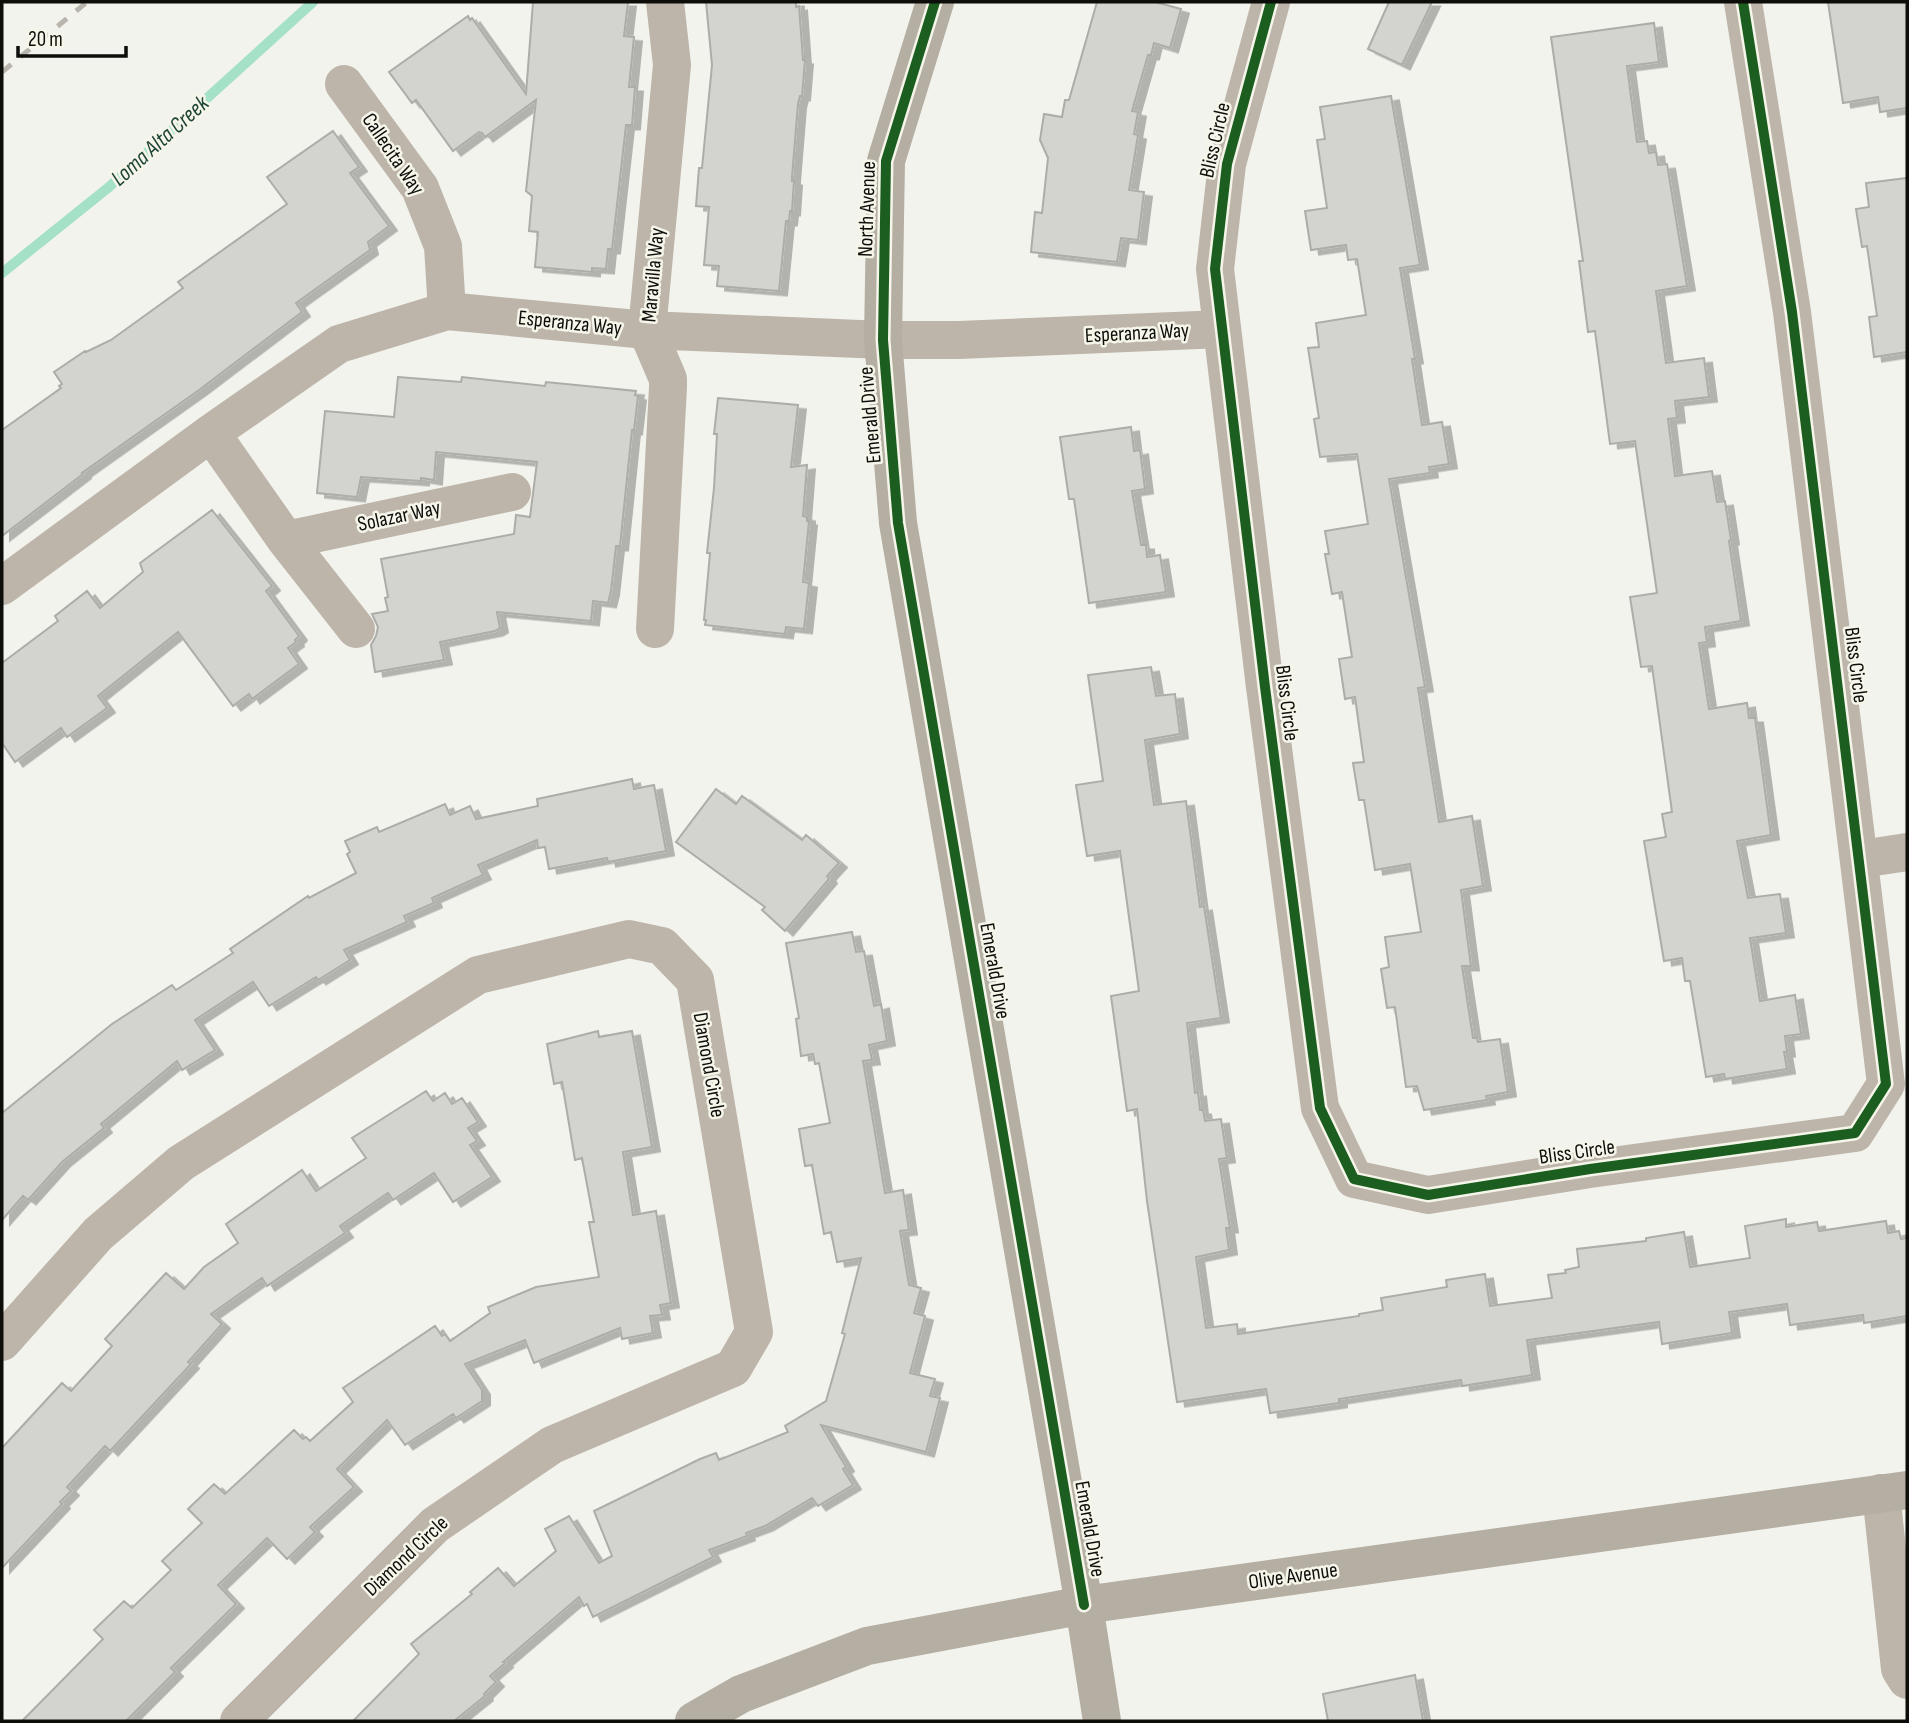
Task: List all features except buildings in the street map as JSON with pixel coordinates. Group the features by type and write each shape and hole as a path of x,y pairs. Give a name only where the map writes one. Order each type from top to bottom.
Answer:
{"main road":[{"name":"North Avenue","path":"883,340 886,161 935,2"},
{"name":"Emerald Drive","path":"883,340 898,523 1084,1605 1101,1721"},
{"name":"Olive Avenue","path":"694,1721 741,1694 867,1646 1084,1605 1894,1491"}],"street":[{"name":"Maravilla Way","path":"655,629 668,379 647,330 672,65 665,2"},
{"name":"Bliss Circle","path":"1270,2 1227,164 1215,269 1265,687 1320,1108 1354,1179 1428,1195 1590,1169 1855,1133 1886,1084 1861,859 1792,312 1743,2"},
{"name":"Callecita Way","path":"344,84 420,188 443,246 447,310"},
{"name":"Esperanza Way","path":"2,586 338,344 447,310 647,330 883,340 959,340 1222,329"},
{"path":"211,433 286,540 356,629"},
{"name":"Solazar Way","path":"286,540 512,492"},
{"path":"1861,859 1907,852"},
{"name":"Diamond Circle","path":"2,1342 98,1234 181,1163 478,975 629,939 662,946 695,981 754,1332 733,1368 552,1446 435,1525 239,1721"},
{"path":"1894,1491 1900,1669 1907,1680"}],"waterway":[{"name":"Loma Alta Creek","path":"2,273 109,187 313,2"}],"railway":[{"path":"2,72 87,2"}],"cycle path":[{"path":"935,2 886,161 883,340 898,523 1084,1605"},
{"path":"1271,2 1227,164 1215,269 1265,687 1320,1108 1354,1179 1428,1195 1590,1169 1855,1133 1886,1084 1792,312 1743,2"}]}
